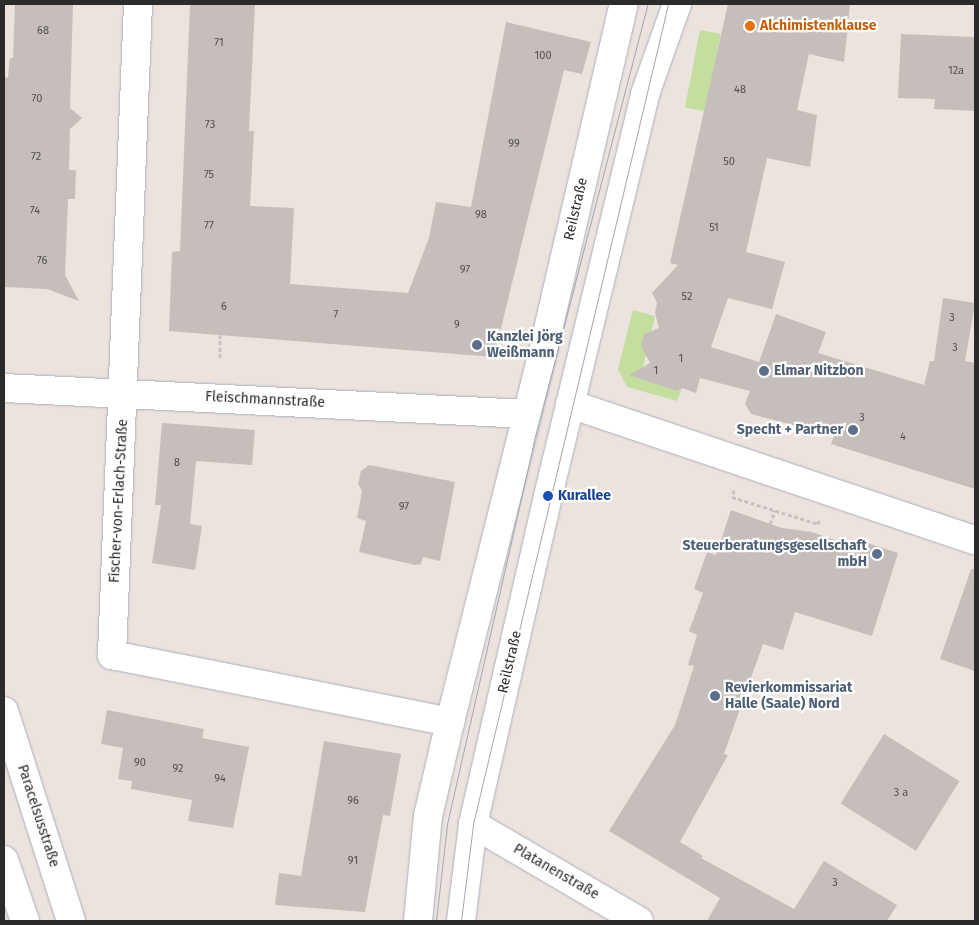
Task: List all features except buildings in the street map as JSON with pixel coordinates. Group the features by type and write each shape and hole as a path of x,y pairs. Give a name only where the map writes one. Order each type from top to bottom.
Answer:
{"street":[{"name":"Fischer-von-Erlach-Straße","path":"138,4 112,655 450,722"},
{"name":"Reilstraße","path":"418,921 428,816 527,414 624,4"},
{"name":"Reilstraße","path":"461,921 473,824 570,404 645,94 677,4"},
{"name":"Fleischmannstraße","path":"4,388 124,391 527,414"},
{"path":"527,414 570,404 975,540"},
{"name":"Paracelsusstraße","path":"4,711 71,921"},
{"name":"Platanenstraße","path":"473,824 639,921"},
{"path":"4,860 25,921"}],"path":[{"path":"220,335 220,358"},
{"path":"749,502 806,520"},
{"path":"770,524 775,510"}],"green space":[{"path":"700,30 721,34 706,112 685,108"},
{"path":"633,310 655,316 643,367 638,370 644,381 650,378 664,381 666,387 676,391 682,388 677,401 627,387 618,369"}],"tram line":[{"path":"436,921 447,824 533,444 648,4"},
{"path":"461,921 473,824 668,4"}],"place":[{"name":"Alchimistenklause","path":"750,26"},
{"name":"Kanzlei Jörg Weißmann","path":"477,345"},
{"name":"Elmar Nitzbon","path":"764,371"},
{"name":"Specht + Partner","path":"853,430"},
{"name":"Kurallee","path":"548,496"},
{"name":"Steuerberatungsgesellschaft mbH","path":"877,554"},
{"name":"Revierkommissariat Halle (Saale) Nord","path":"715,696"}]}
